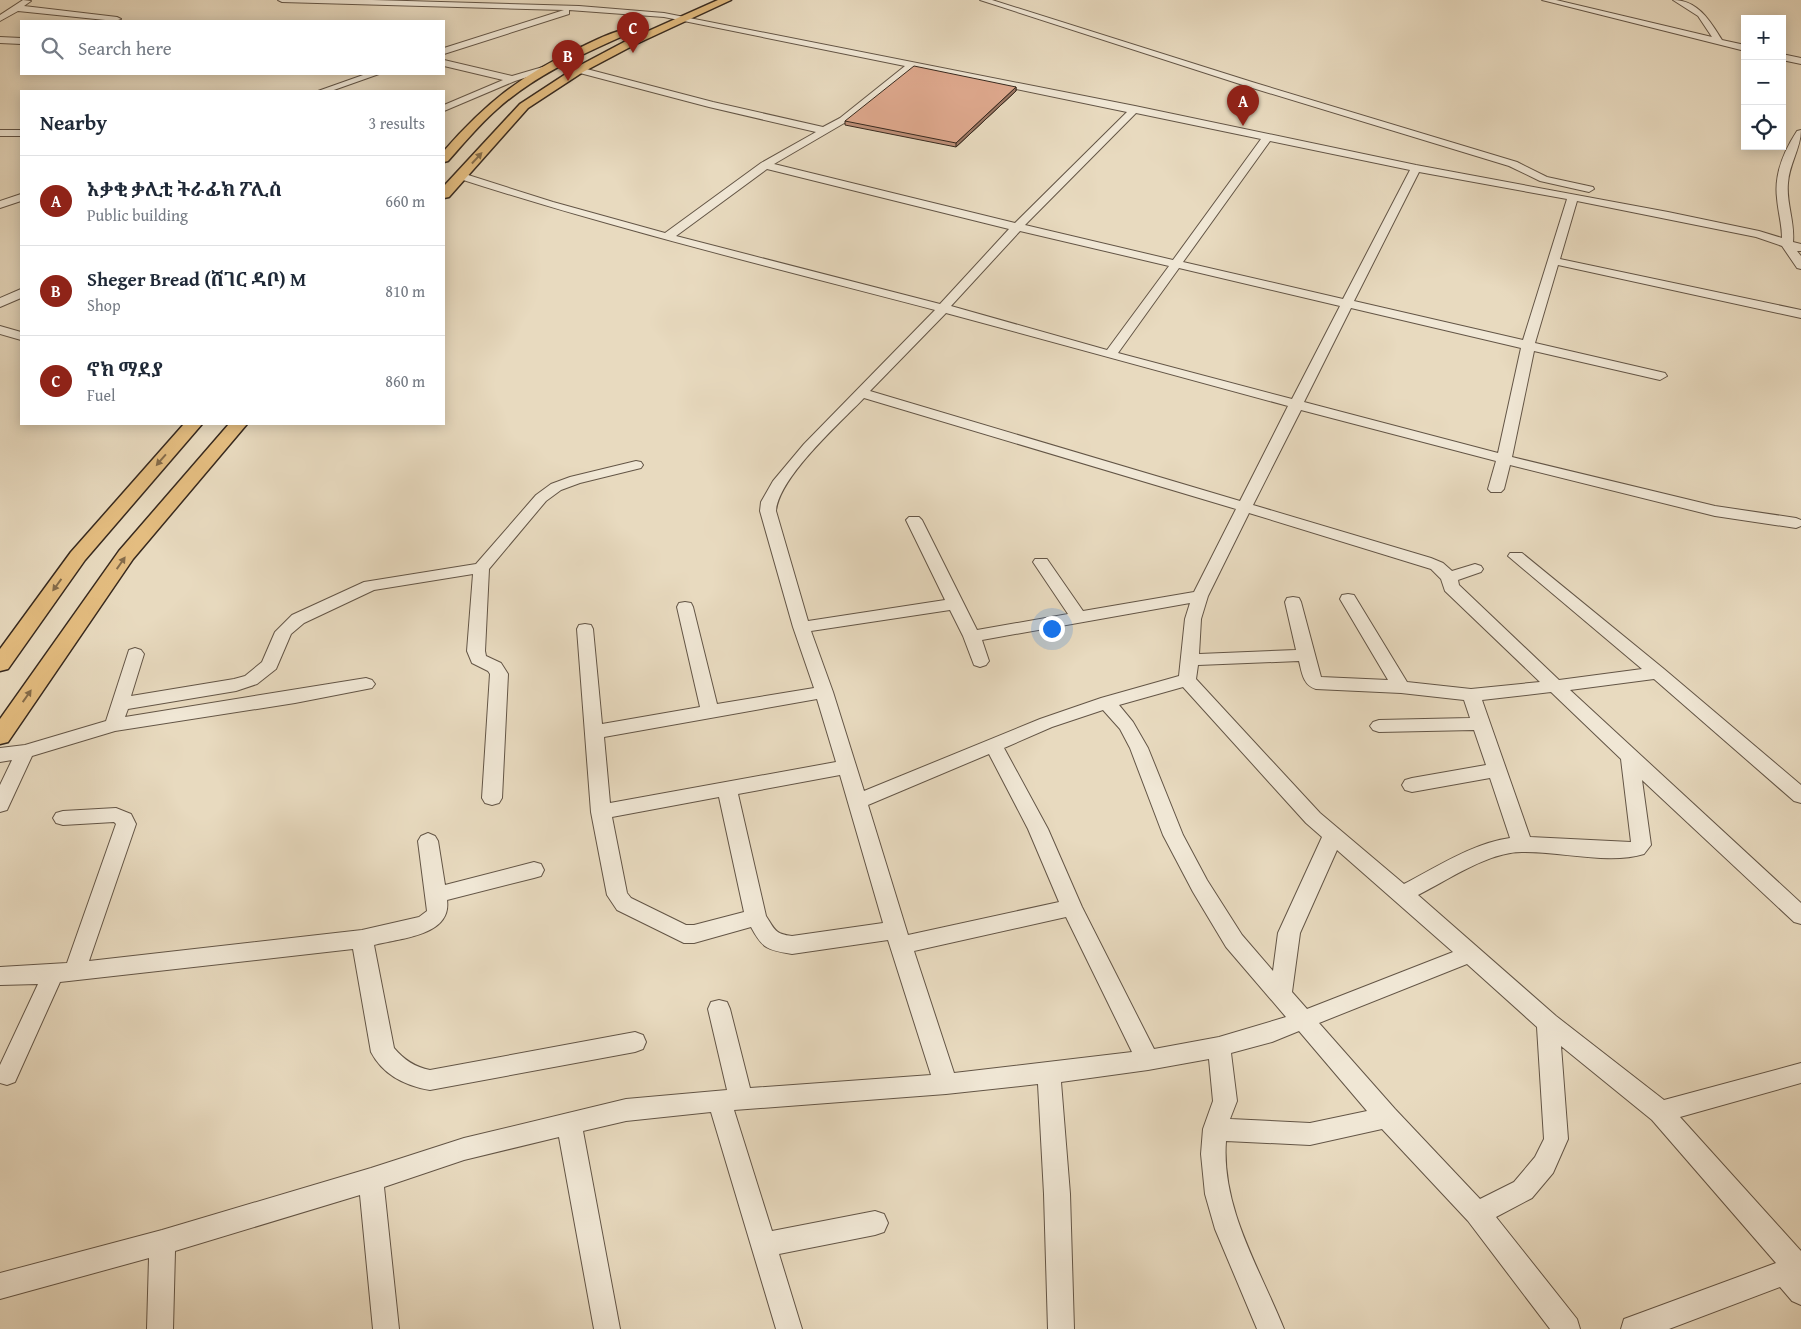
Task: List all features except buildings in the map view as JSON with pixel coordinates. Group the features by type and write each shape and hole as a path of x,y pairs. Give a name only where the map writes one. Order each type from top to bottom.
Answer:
{"main road":[{"path":"445,193 524,106 579,70 681,19 726,0"},
{"path":"647,22 691,4"},
{"path":"445,157 512,86 626,31"},
{"path":"568,58 579,70"},
{"path":"512,86 579,70"},
{"path":"0,664 78,556 192,425"},
{"path":"0,736 126,555 237,425"}],"street":[{"path":"0,19 28,0"},
{"path":"282,0 579,8 664,15 1135,109 1416,168 1759,234 1793,238 1801,248"},
{"path":"445,51 605,0"},
{"path":"984,0 1249,84 1513,164 1544,179 1648,203 1668,215"},
{"path":"1546,0 1741,47"},
{"path":"1678,0 1706,19 1718,42"},
{"path":"17,8 117,19"},
{"path":"84,16 94,9 105,8"},
{"path":"569,11 647,22"},
{"path":"0,40 20,40"},
{"path":"445,43 472,42"},
{"path":"1786,58 1801,61"},
{"path":"445,63 512,86"},
{"path":"667,237 765,166 843,120 912,65"},
{"path":"579,70 712,105 826,131"},
{"path":"326,90 371,75"},
{"path":"445,108 512,86"},
{"path":"946,1084 824,692 801,627 768,511 769,502 780,481 810,447 943,308 1017,227 1135,109"},
{"path":"0,133 20,133"},
{"path":"1801,133 1793,146 1782,186 1801,265"},
{"path":"1110,355 1268,137"},
{"path":"765,166 1017,227 1660,376"},
{"path":"1416,168 1200,596 1193,619 1189,670 1313,818 1402,894 1548,1024 1616,1075 1660,1112 1796,1273 1638,1328"},
{"path":"460,176 548,204 667,237 943,308 1110,355 1504,459 1715,511 1796,523"},
{"path":"0,204 20,197"},
{"path":"1496,489 1528,346 1573,198"},
{"path":"1555,261 1801,314"},
{"path":"1,301 20,293"},
{"path":"0,330 20,336"},
{"path":"861,393 1437,566 1449,577 1451,587 1801,916"},
{"path":"492,798 498,674 495,667 478,659 476,650 481,568 541,498 556,487 608,470 636,464"},
{"path":"914,520 972,636 980,661"},
{"path":"1516,556 1658,672 1801,796"},
{"path":"1041,562 1078,617"},
{"path":"120,704 236,685 250,680 262,674 270,665 284,632 298,618 370,586 481,568"},
{"path":"1449,577 1475,569"},
{"path":"972,636 1200,596"},
{"path":"1348,599 1401,687"},
{"path":"1293,602 1312,678 1316,683 1401,687 1471,695 1658,672"},
{"path":"801,627 955,604"},
{"path":"685,607 710,712"},
{"path":"585,629 601,812 617,896 624,904 684,934 694,934 756,917"},
{"path":"114,725 135,654"},
{"path":"858,801 1046,723 1107,702 1189,670 1306,655"},
{"path":"0,755 24,752 114,725 286,699 366,684"},
{"path":"593,732 824,692"},
{"path":"1471,695 1522,844"},
{"path":"1107,702 1127,726 1139,748 1174,835 1200,886 1234,941 1387,1117 1477,1213 1567,1329"},
{"path":"1380,726 1480,724"},
{"path":"993,745 1038,829 1072,908 1148,1060"},
{"path":"0,806 24,752"},
{"path":"1402,894 1498,847 1522,844 1625,851 1637,849 1641,845 1630,757"},
{"path":"601,812 847,767"},
{"path":"1412,785 1496,770"},
{"path":"727,789 756,917 768,938 778,944 792,945 899,938 1072,908"},
{"path":"63,818 116,815 124,819 126,824 76,971"},
{"path":"1281,993 1289,932 1333,836"},
{"path":"0,976 52,974 362,939 425,924 434,918 438,911 428,841"},
{"path":"436,895 534,870"},
{"path":"362,939 383,1052 391,1063 401,1071 417,1078 430,1080 635,1042"},
{"path":"0,1286 162,1242 371,1180 464,1149 626,1110 730,1100 946,1084 1049,1073 1148,1060 1219,1046 1272,1032 1470,954"},
{"path":"7,1075 52,974"},
{"path":"719,1010 730,1100 763,1245 789,1329"},
{"path":"1477,1213 1523,1190 1544,1165 1556,1139 1548,1024"},
{"path":"1219,1046 1224,1101 1215,1129 1213,1154 1218,1194 1228,1229 1272,1329"},
{"path":"1049,1073 1057,1194 1062,1329"},
{"path":"1660,1112 1801,1073"},
{"path":"1215,1129 1310,1134 1387,1117"},
{"path":"569,1123 607,1329"},
{"path":"371,1180 386,1329"},
{"path":"763,1245 874,1224"},
{"path":"160,1329 162,1242"}],"place":[{"name":"ኖክ ማደያ","path":"633,53"},
{"name":"Sheger Bread (ሸገር ዳቦ) M","path":"568,81"},
{"name":"አቃቂ ቃሊቲ ትራፊክ ፖሊስ","path":"1243,126"}]}
